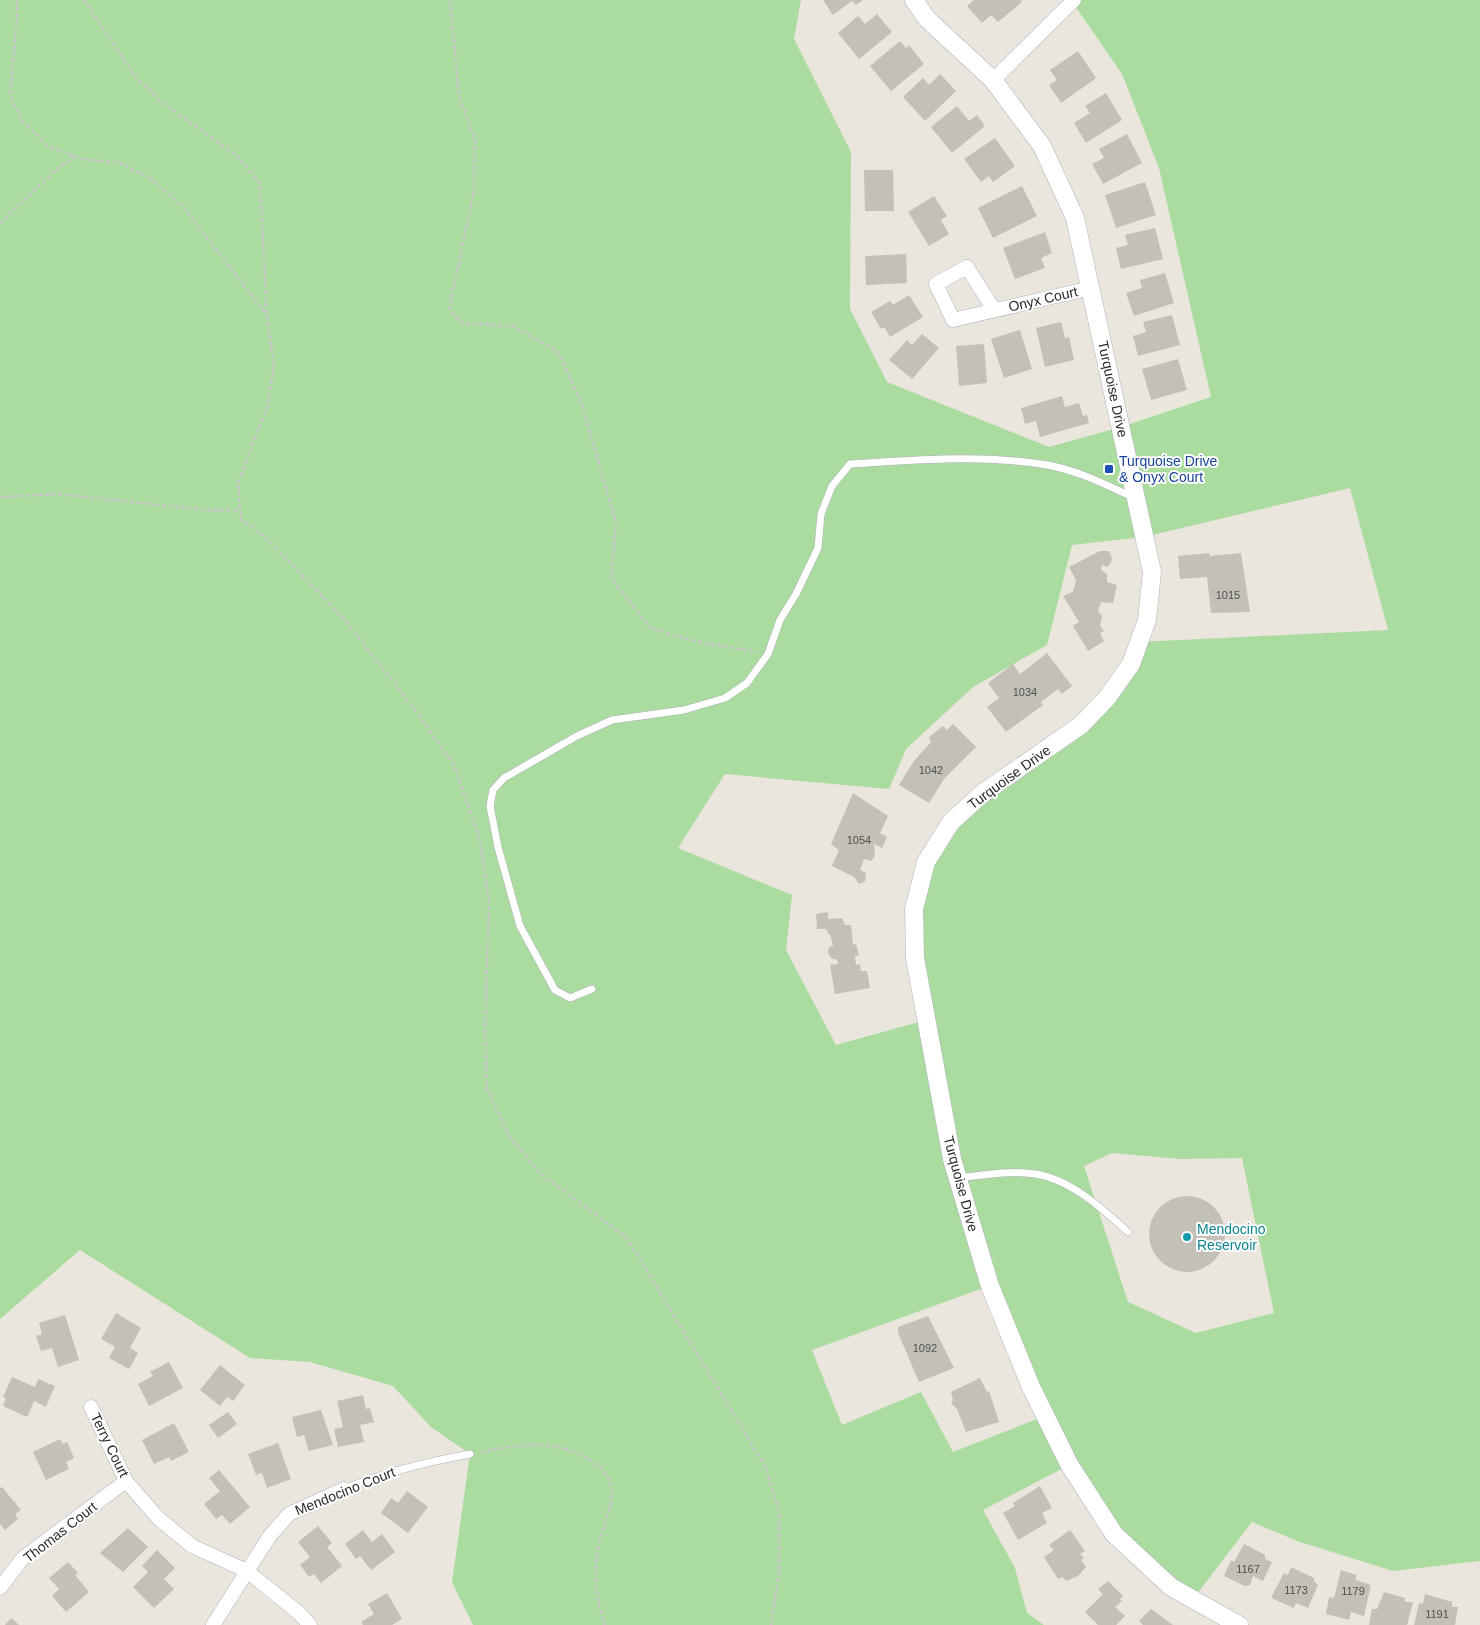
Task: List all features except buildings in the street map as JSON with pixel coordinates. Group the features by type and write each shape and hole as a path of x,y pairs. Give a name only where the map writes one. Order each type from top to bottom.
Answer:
{"street":[{"name":"Turquoise Drive","path":"914,0 927,19 993,80 1042,146 1075,218 1152,572 1147,620 1131,664 1107,698 1081,725 983,793 951,822 926,862 914,909 915,958 952,1159 990,1286 1031,1387 1069,1464 1114,1534 1171,1587 1239,1625"},
{"path":"993,80 1074,0"},
{"name":"Onyx Court","path":"994,310 1091,288"},
{"name":"Terry Court","path":"91,1407 126,1481 158,1518 192,1546 247,1571 300,1613 310,1625"},
{"name":"Thomas Court","path":"0,1588 24,1558 126,1481"},
{"name":"Mendocino Court","path":"213,1625 269,1537 289,1514 344,1489"}],"lane":[{"path":"592,990 570,998 555,990 520,926 498,847 490,806 494,790 504,778 577,736 612,720 684,710 725,698 747,684 768,654 780,620 796,594 818,548 821,514 832,486 850,464 960,457 1049,466 1090,478 1136,498"},
{"path":"958,1178 1004,1173 1035,1174 1062,1182 1106,1212 1128,1232"},
{"name":"Mendocino Court","path":"344,1489 380,1474 417,1464 470,1454"}],"path":[{"path":"17,0 18,18 10,94 21,120 48,146 75,156 121,163 151,179 184,208 267,316"},
{"path":"84,0 134,74 164,104 236,155 260,182 267,316 274,368 267,406 238,483 241,520 263,534 345,620 413,706 454,765 480,841 489,901 486,1033 488,1089 509,1136 541,1174 627,1238 765,1466 779,1510 779,1573 771,1625"},
{"path":"450,0 459,95 474,140 474,191 449,309 462,323 513,326 557,352 580,398 616,523 611,578 650,628 699,642 768,654"},
{"path":"0,223 55,171 75,156"},
{"path":"0,497 58,494 206,510 240,510"},
{"path":"470,1454 512,1446 563,1447 583,1455 602,1468 611,1485 611,1501 596,1562 599,1607 605,1625"}],"green space":[{"path":"0,0 801,0 794,39 851,152 850,309 887,382 1049,447 1121,427 1211,397 1159,168 1122,74 1071,0 1480,0 1480,1561 1393,1571 1297,1541 1252,1522 1193,1599 1114,1534 1069,1465 983,1510 1015,1568 1027,1613 1044,1625 473,1625 452,1582 470,1454 431,1427 393,1386 310,1362 250,1358 80,1250 0,1319","holes":["1350,488 1388,630 1139,642 1081,725 951,822 914,909 926,1020 836,1045 786,950 792,895 678,848 725,774 889,789 906,749 973,687 1047,645 1072,545 1144,537","1112,1153 1180,1159 1242,1158 1274,1313 1196,1333 1128,1302 1084,1166","989,1286 1045,1416 953,1452 921,1392 842,1425 812,1350"]}],"place":[{"name":"Turquoise Drive & Onyx Court","path":"1109,469"},
{"name":"Mendocino Reservoir","path":"1187,1237"}]}
